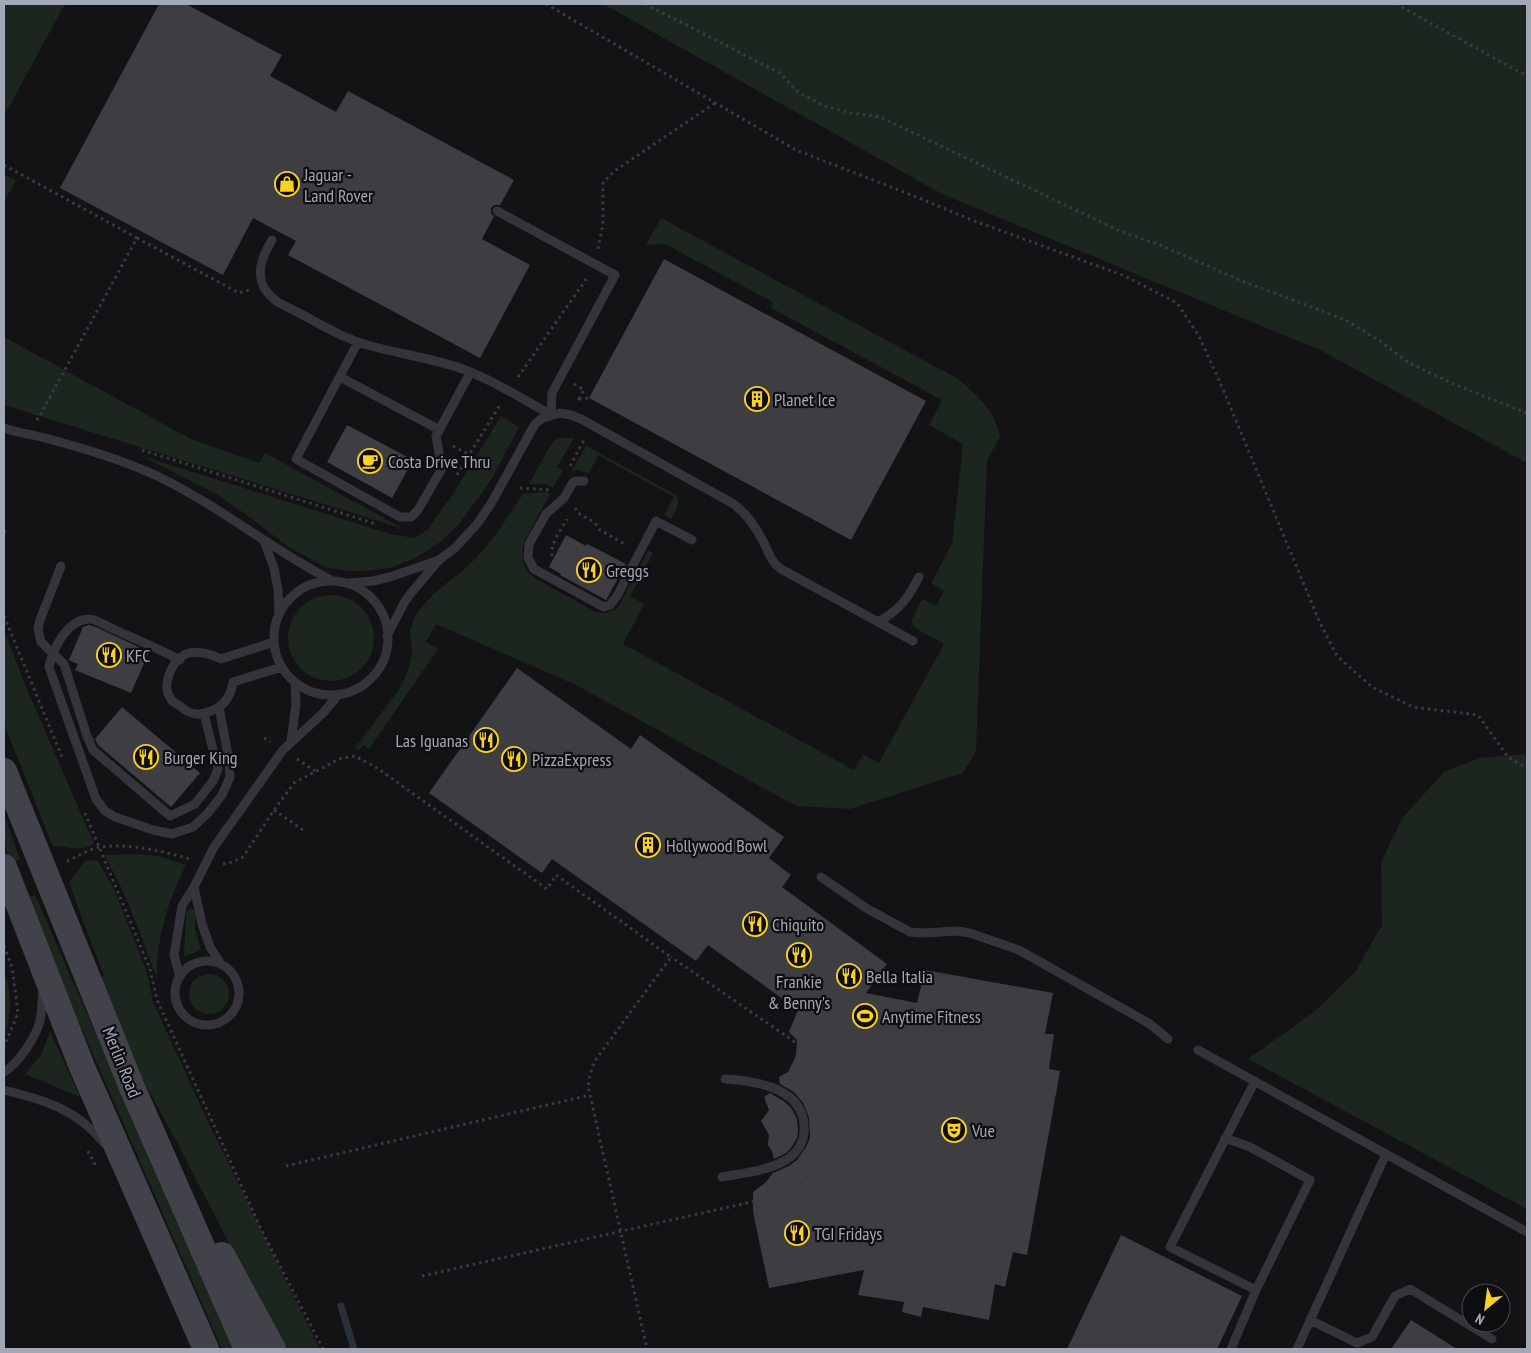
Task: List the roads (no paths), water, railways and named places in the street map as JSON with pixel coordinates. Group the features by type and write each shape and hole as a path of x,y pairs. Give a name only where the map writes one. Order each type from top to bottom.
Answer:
{"street":[{"name":"Merlin Road","path":"4,771 131,1085 247,1349"},
{"path":"4,867 82,1067 206,1349"},
{"path":"131,1085 273,1349"}],"lane":[{"path":"497,210 615,275 552,393 551,415"},
{"path":"272,240 261,262 260,272 264,287 271,297 278,302 358,342 428,358 470,373 508,391 551,415"},
{"path":"358,342 296,459 400,516 411,517 418,510 441,470 436,436 438,429 470,373"},
{"path":"340,377 438,429"},
{"path":"387,636 404,603 439,560 455,548 478,522 492,502 532,429 543,418 560,413 572,415 580,419 732,503 744,512 756,527 770,559 780,569 913,641"},
{"path":"7,431 73,445 157,476 216,509 298,562 331,580 346,583 364,591 382,611 387,628 387,646 382,663 371,678 357,688 339,694 324,694 308,690 295,682 276,655 274,642 274,627 286,602 299,590 314,583 331,580"},
{"path":"584,481 575,481 564,498 546,514 529,544 528,558 534,569 600,605 610,605 617,596 658,522 692,540"},
{"path":"264,541 274,568 278,590 279,614"},
{"path":"346,583 373,581 390,577 439,560"},
{"path":"61,566 40,620 38,629 41,642 64,664 93,750 170,816 195,804 213,781 218,769 204,714"},
{"path":"878,622 890,616 902,605 919,577"},
{"path":"180,660 158,648 90,618 76,622 63,636 52,654 49,667 96,800 105,811 115,817 153,830 172,834 193,827 208,813 222,795 230,777 229,760 219,708"},
{"path":"274,642 221,659 197,652 185,655 171,669 166,683 170,699 188,713 204,714 219,708 232,692 234,682 282,666"},
{"path":"291,742 296,704 295,682"},
{"path":"180,976 174,955 182,906 214,847 283,750 323,714 339,694"},
{"path":"821,877 866,908 910,932 957,931 1019,950 1150,1024 1168,1039"},
{"path":"194,887 202,924 210,947 221,964"},
{"path":"212,961 221,964 234,975 238,984 240,994 238,1004 233,1013 225,1020 216,1024 196,1023 187,1018 181,1011 175,994 176,985 180,976 194,964 212,961"},
{"path":"4,1072 25,1051 39,1023 43,989 41,962"},
{"path":"1198,1050 1527,1232"},
{"path":"722,1177 769,1167 788,1160 798,1149 804,1136 804,1121 799,1107 789,1096 765,1085 725,1079"},
{"path":"1255,1081 1170,1247 1256,1290"},
{"path":"4,1090 41,1100 72,1113 94,1130 129,1174"},
{"path":"1225,1138 1250,1147 1310,1180 1256,1290 1230,1349"},
{"path":"1297,1349 1386,1154"},
{"path":"1310,1320 1357,1344 1372,1337 1395,1296 1410,1289 1492,1338"}],"waterway":[{"path":"341,1306 354,1349"}],"place":[{"name":"Jaguar - Land Rover","path":"287,184"},
{"name":"Planet Ice","path":"757,399"},
{"name":"Costa Drive Thru","path":"370,461"},
{"name":"Greggs","path":"589,570"},
{"name":"KFC","path":"109,655"},
{"name":"Las Iguanas","path":"486,740"},
{"name":"Burger King","path":"146,757"},
{"name":"PizzaExpress","path":"514,759"},
{"name":"Hollywood Bowl","path":"648,845"},
{"name":"Chiquito","path":"755,924"},
{"name":"Frankie & Benny's","path":"799,955"},
{"name":"Bella Italia","path":"849,976"},
{"name":"Anytime Fitness","path":"865,1016"},
{"name":"Vue","path":"954,1130"},
{"name":"TGI Fridays","path":"797,1233"}]}
